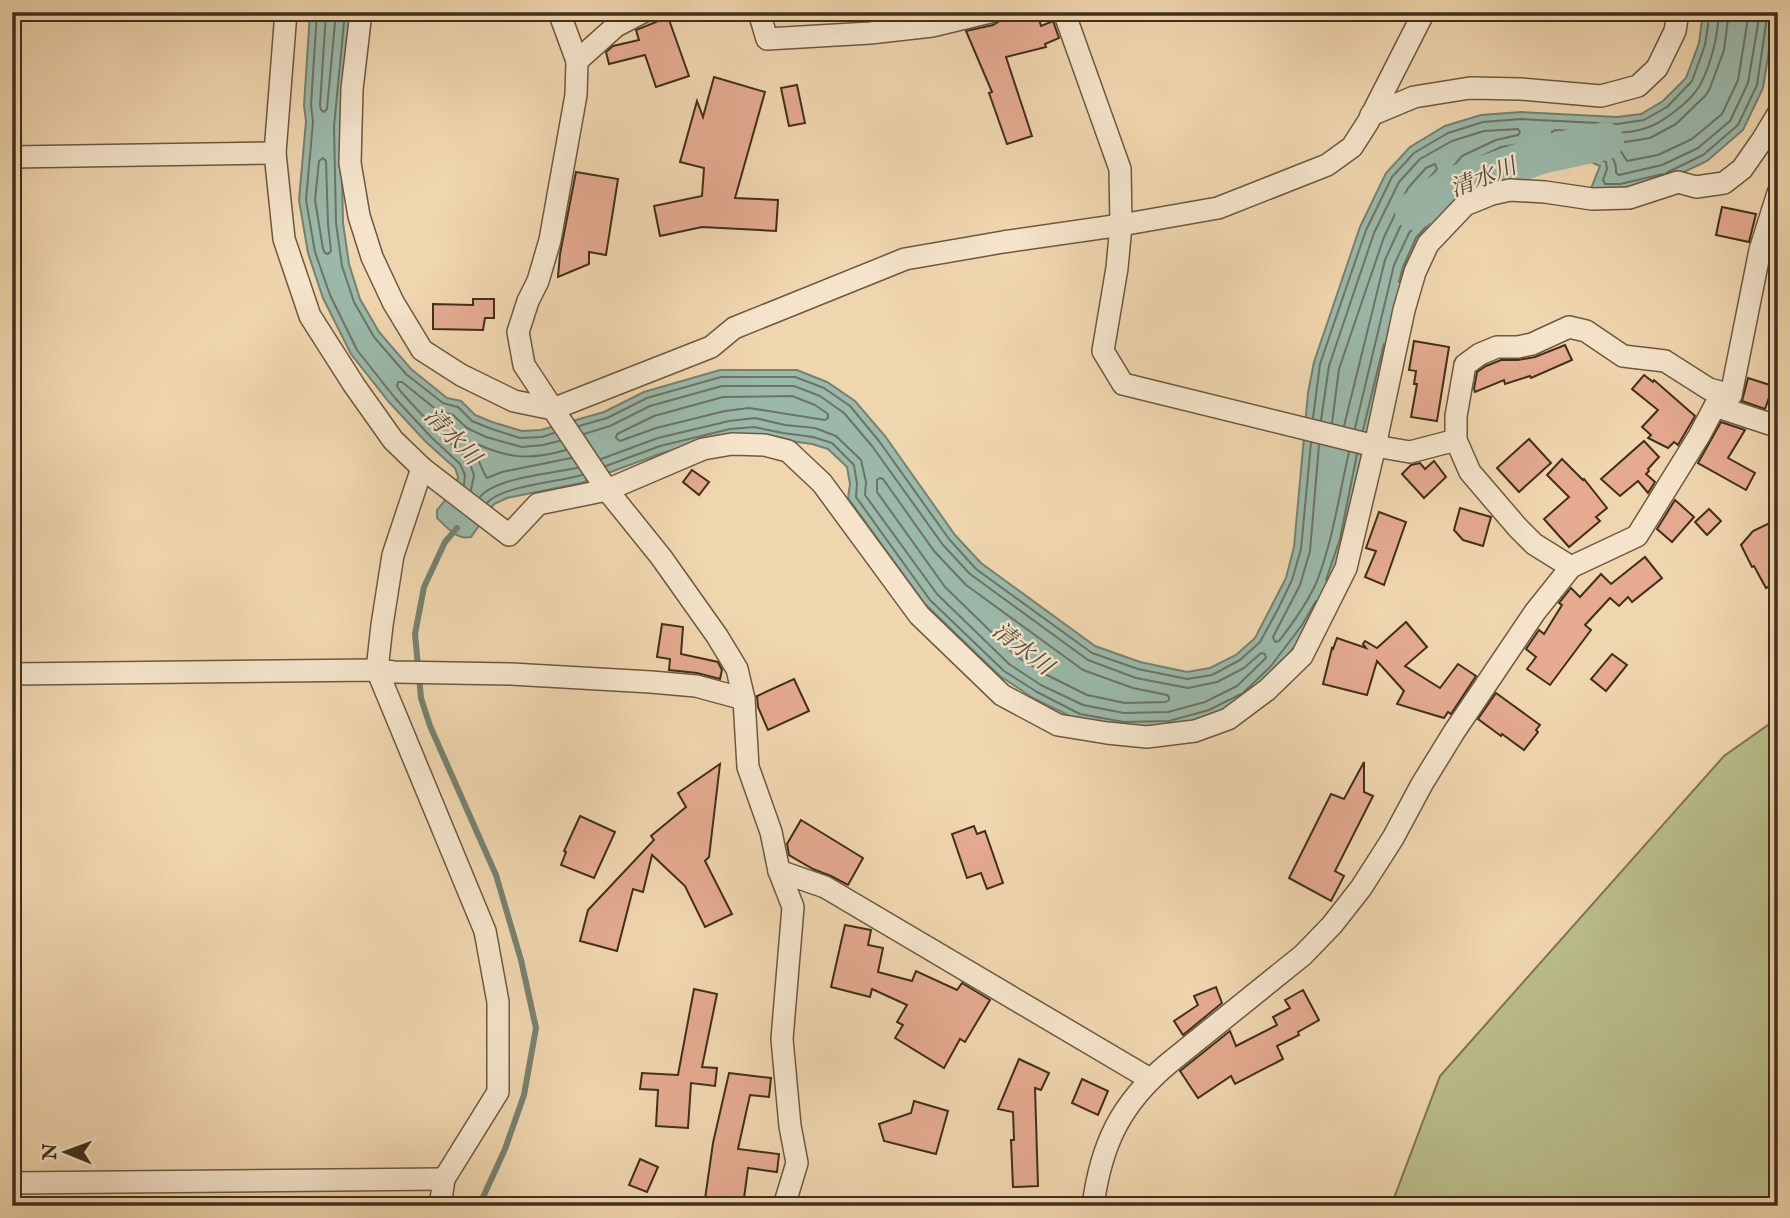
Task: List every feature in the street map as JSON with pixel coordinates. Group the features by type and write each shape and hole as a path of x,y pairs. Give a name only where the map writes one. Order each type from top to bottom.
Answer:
{"street":[{"path":"286,12 275,153 284,239 310,316 393,440 422,468 509,535 538,504 607,490 703,449 732,444 764,445 788,451 822,483 919,615 1002,695 1058,725 1147,737 1195,731 1228,719 1267,690 1302,656 1346,568 1415,272 1428,244 1465,205 1510,190 1592,199 1629,198 1678,182 1696,187 1724,183 1742,169 1778,114"},
{"path":"361,12 352,89 350,163 359,216 372,257 393,302 422,350 461,375 514,401 553,409 711,347 734,328 905,259 1218,208 1327,165 1352,147 1424,12"},
{"path":"559,12 577,61 576,95 550,240 538,281 527,301 518,332 524,365 607,490 661,557 737,669 744,699 748,767 771,832 779,871 793,908 782,1039 790,1126 797,1163 784,1206"},
{"path":"577,61 616,26 643,12"},
{"path":"759,12 767,39 870,33 932,26 990,12"},
{"path":"1064,12 1120,169 1121,225 1117,268 1103,351 1123,384 1294,427 1410,452 1456,440"},
{"path":"1371,115 1414,97 1470,88 1521,89 1601,96 1638,86 1657,68 1675,31 1678,12"},
{"path":"12,157 275,153"},
{"path":"1093,1206 1097,1176 1107,1145 1126,1108 1150,1079 1303,955 1332,925 1387,848 1422,784 1467,712 1535,612 1571,568 1637,536 1723,400 1760,250 1778,193"},
{"path":"1571,568 1534,544 1518,528 1470,472 1456,440 1456,416 1465,365 1480,354 1497,347 1532,344 1569,327 1586,331 1623,356 1665,361 1723,400 1770,424 1778,419"},
{"path":"422,468 393,555 382,625 386,671 485,931 498,1002 498,1092 444,1179 440,1206"},
{"path":"12,674 386,671 511,674 696,686 744,699"},
{"path":"779,871 825,887 1150,1079"},
{"path":"12,1183 444,1179"}],"green space":[{"path":"1778,718 1778,1206 1391,1206 1440,1076 1724,756"}],"water":[{"path":"310,12 352,12 341,127 343,223 349,264 360,299 379,332 411,369 447,398 461,401 475,415 492,422 522,431 541,430 604,412 644,392 720,370 797,370 827,382 855,401 885,436 955,535 981,563 1095,646 1140,662 1187,672 1210,668 1236,655 1255,638 1286,578 1294,547 1308,393 1314,362 1360,227 1386,173 1410,147 1445,126 1481,115 1521,112 1617,117 1641,114 1663,101 1686,78 1699,43 1703,12 1775,12 1763,88 1743,130 1707,161 1667,180 1621,191 1590,191 1600,166 1580,157 1532,149 1502,154 1471,169 1442,203 1452,208 1422,242 1331,589 1308,628 1276,671 1246,699 1212,717 1170,728 1123,729 1078,720 1033,698 1000,676 925,604 848,498 850,484 847,467 828,449 812,444 753,434 731,436 662,453 581,483 507,498 494,504 471,537 461,537 449,529 437,518 437,510 456,487 458,477 455,468 426,442 389,402 351,354 323,298 308,253 299,200 306,121 304,106"}],"building":[{"path":"1023,12 1037,12 1041,26 1053,21 1059,38 1045,44 1046,47 1006,57 1032,136 1007,144 989,93 992,92 966,31 993,25 1001,18"},
{"path":"668,17 689,76 656,87 645,55 609,64 606,52 613,46 639,40 636,30"},
{"path":"714,77 765,92 735,198 778,200 776,231 702,227 660,236 654,206 702,196 704,168 680,162 697,101 703,117"},
{"path":"797,85 805,123 789,126 781,88"},
{"path":"576,172 618,179 606,255 589,252 589,264 558,277 560,254"},
{"path":"1722,207 1756,214 1749,242 1716,235"},
{"path":"473,299 494,299 494,318 485,318 483,330 433,329 433,304 473,305"},
{"path":"1414,341 1449,347 1437,421 1411,417 1417,384 1414,384 1416,371 1409,370"},
{"path":"1565,345 1572,360 1531,378 1530,376 1505,384 1504,380 1475,392 1477,372 1486,366 1501,360 1535,357"},
{"path":"1644,375 1653,382 1654,380 1695,416 1678,445 1674,442 1668,448 1648,438 1651,435 1642,427 1658,410 1632,389"},
{"path":"1748,378 1773,386 1765,409 1742,401"},
{"path":"1721,422 1745,430 1728,458 1755,473 1746,490 1698,463"},
{"path":"1529,439 1551,463 1519,492 1497,468"},
{"path":"1644,441 1659,457 1646,474 1655,482 1648,493 1638,481 1620,496 1601,479"},
{"path":"1562,459 1584,479 1607,508 1596,517 1600,521 1569,547 1544,519 1569,497 1547,475"},
{"path":"1434,461 1446,477 1424,498 1402,474 1411,465 1420,463 1425,469"},
{"path":"692,470 709,482 699,495 683,482"},
{"path":"1675,500 1694,517 1672,542 1657,529"},
{"path":"1460,508 1491,517 1483,546 1463,540 1454,530"},
{"path":"1709,509 1721,521 1707,535 1695,522"},
{"path":"1379,512 1406,522 1384,585 1365,577 1376,551 1366,548"},
{"path":"1778,519 1778,581 1766,588 1741,545 1753,531"},
{"path":"1645,557 1662,578 1632,602 1628,597 1619,606 1610,598 1585,625 1591,630 1550,685 1527,669 1536,657 1526,649 1539,630 1544,634 1562,605 1559,603 1571,588 1580,597 1601,574 1611,584"},
{"path":"1406,622 1427,647 1405,666 1440,688 1458,664 1476,676 1451,714 1448,712 1444,718 1397,704 1404,691 1377,661 1367,695 1323,684 1337,638 1366,648 1363,644 1365,641 1377,648"},
{"path":"662,624 683,627 681,654 718,662 722,670 720,679 669,670 670,659 657,657"},
{"path":"1612,654 1627,665 1606,691 1591,679"},
{"path":"794,679 809,711 768,730 758,707 757,696"},
{"path":"1496,693 1540,725 1524,750 1478,719"},
{"path":"1364,762 1364,792 1373,796 1335,871 1344,876 1331,901 1289,878 1331,794 1344,799"},
{"path":"720,764 709,857 705,861 732,914 705,927 685,886 652,855 643,892 633,889 617,951 580,941 588,910 654,840 651,836 686,807 678,793"},
{"path":"580,816 615,832 594,878 561,865 566,852 564,851"},
{"path":"801,820 863,858 848,885 789,855 787,844"},
{"path":"974,826 977,834 985,831 1003,883 987,889 981,873 967,878 952,834"},
{"path":"845,925 871,930 868,945 883,948 878,972 912,981 916,971 957,990 962,983 990,1000 965,1042 960,1039 944,1068 895,1038 903,1025 897,1022 907,1005 872,989 870,997 831,987"},
{"path":"1216,987 1222,1003 1183,1035 1174,1021 1198,1005 1194,996"},
{"path":"694,989 717,994 702,1067 717,1068 715,1086 691,1083 688,1128 656,1126 658,1090 640,1089 642,1073 678,1075"},
{"path":"1303,990 1319,1020 1298,1032 1299,1035 1277,1046 1283,1059 1235,1084 1231,1076 1198,1098 1180,1071 1230,1031 1236,1046 1277,1025 1273,1017 1290,1008 1285,1000"},
{"path":"1019,1059 1049,1073 1041,1090 1035,1088 1038,1186 1013,1187 1013,1112 998,1109"},
{"path":"729,1073 771,1078 769,1097 750,1095 738,1149 779,1154 777,1172 748,1168 743,1206 704,1206 713,1143"},
{"path":"1082,1079 1108,1091 1098,1115 1072,1103"},
{"path":"914,1101 948,1111 936,1154 884,1141 879,1124 911,1113"},
{"path":"640,1159 658,1167 647,1192 629,1185"}],"waterway":[{"name":"清水川","path":"1414,211 1449,187 1541,155 1605,141"},
{"path":"457,528 445,542 424,587 415,634 421,698 430,726 496,875 521,960 536,1028 524,1095 505,1149 479,1206"}]}
